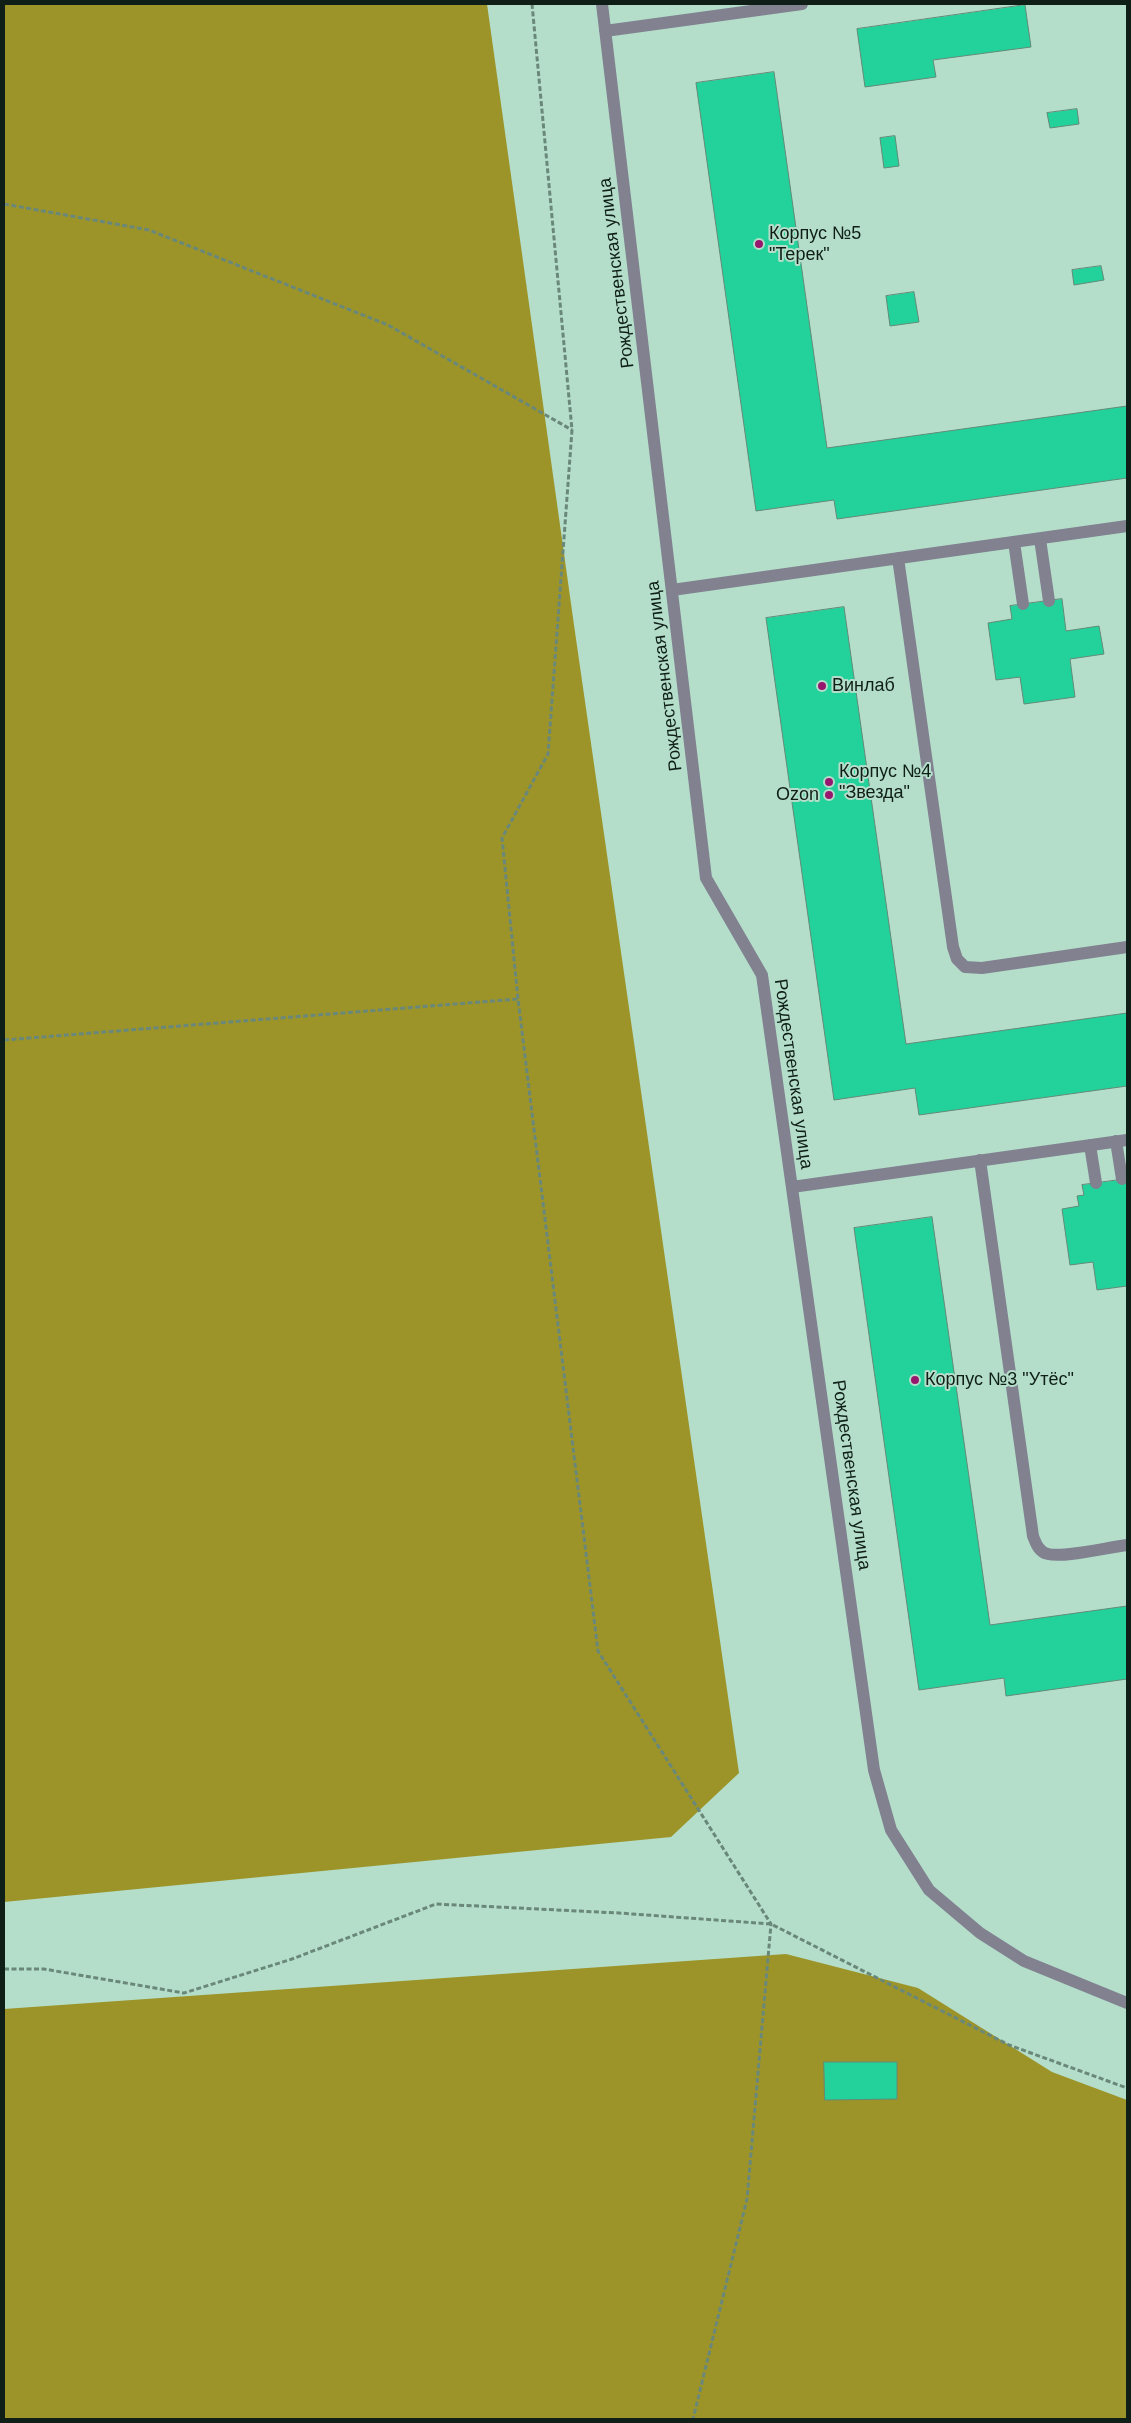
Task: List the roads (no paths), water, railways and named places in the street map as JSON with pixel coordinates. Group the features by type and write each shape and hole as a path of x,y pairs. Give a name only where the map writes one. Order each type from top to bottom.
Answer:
{"street":[{"name":"Рождественская улица","path":"602,4 706,878 762,975 874,1770 891,1830 929,1890 980,1933 1024,1961 1127,2003"},
{"path":"605,31 802,4"},
{"path":"672,590 1127,526"},
{"path":"1040,538 1049,601"},
{"path":"1014,542 1023,604"},
{"path":"898,558 953,947 957,959 965,967 982,968 1127,948"},
{"path":"792,1187 1122,1141 1122,1180"},
{"path":"1090,1145 1096,1183"},
{"path":"980,1160 1033,1536 1038,1548 1047,1554 1127,1545"}],"place":[{"name":"Корпус №5 \"Терек\"","path":"759,244"},
{"name":"Винлаб","path":"822,686"},
{"name":"Корпус №4 \"Звезда\"","path":"829,782"},
{"name":"Ozon","path":"829,795"},
{"name":"Корпус №3 \"Утёс\"","path":"915,1380"}]}
